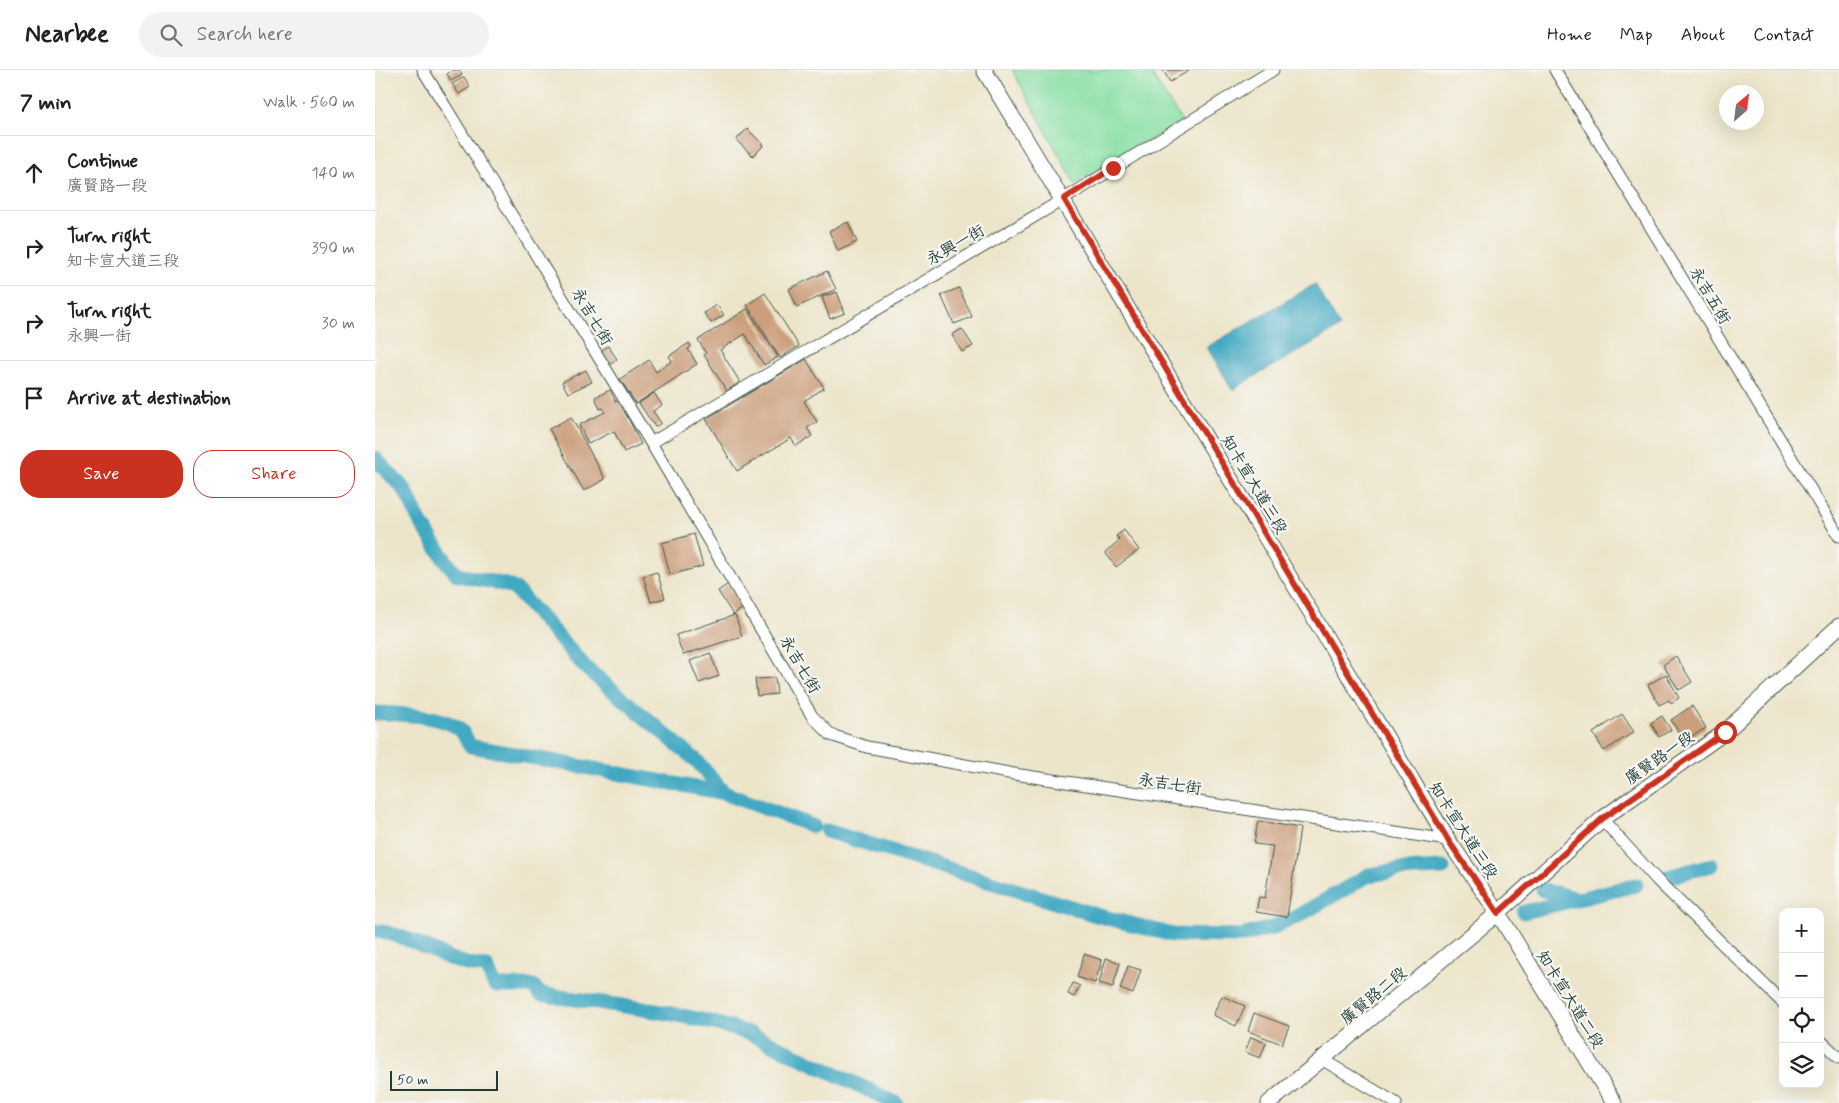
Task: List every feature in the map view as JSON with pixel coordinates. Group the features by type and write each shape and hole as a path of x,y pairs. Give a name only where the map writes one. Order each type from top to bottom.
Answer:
{"street":[{"name":"永吉七街","path":"423,70 651,443 812,716 831,735 867,747 1015,774 1448,840"},
{"name":"知卡宣大道三段","path":"984,70 1064,199 1448,840 1498,913"},
{"name":"永興一街","path":"651,443 1064,199 1273,70"},
{"name":"永吉五街","path":"1555,70 1839,536"},
{"name":"廣賢路一段","path":"1498,913 1602,819 1725,732 1839,626"},
{"path":"1602,819 1657,880 1779,999"},
{"name":"廣賢路二段","path":"1269,1103 1498,913"},
{"name":"知卡宣大道二段","path":"1498,913 1614,1103"},
{"path":"1823,1043 1839,1058"},
{"path":"1323,1060 1396,1103"}],"green space":[{"path":"1012,70 1149,70 1182,121 1075,184"}],"water":[{"path":"1315,284 1340,327 1232,390 1207,347"}],"building":[{"path":"453,70 459,70 462,75 451,81 447,74"},
{"path":"1163,70 1190,70 1170,82"},
{"path":"464,77 470,87 459,94 452,84"},
{"path":"747,129 764,145 753,156 736,140"},
{"path":"848,222 857,242 838,251 829,231"},
{"path":"827,271 836,289 797,307 789,289"},
{"path":"959,288 972,317 954,324 941,295"},
{"path":"837,292 845,313 830,319 822,297"},
{"path":"765,293 799,346 780,358 747,305"},
{"path":"717,305 724,315 711,323 704,313"},
{"path":"747,309 778,357 764,365 745,334 720,350 740,382 727,391 704,355 706,353 698,340"},
{"path":"962,329 973,346 962,352 952,335"},
{"path":"689,343 691,347 688,349 697,364 636,404 620,379 649,360 656,372 672,361 669,356"},
{"path":"608,346 617,359 610,365 600,352"},
{"path":"806,359 824,388 804,401 817,422 807,428 812,436 796,446 791,438 737,471 706,419"},
{"path":"586,370 592,382 568,393 562,382"},
{"path":"610,390 616,402 619,400 641,444 624,452 614,431 588,444 579,425 605,412 603,408 600,409 595,397"},
{"path":"654,393 662,405 653,411 661,423 655,427 639,403"},
{"path":"571,417 605,479 584,491 549,429"},
{"path":"1124,530 1139,550 1116,567 1105,552 1120,540 1116,536"},
{"path":"694,534 703,566 670,575 662,543"},
{"path":"657,572 665,598 651,602 643,576"},
{"path":"728,584 743,608 733,615 718,591"},
{"path":"735,615 742,636 683,655 676,635"},
{"path":"710,653 719,676 699,683 690,661"},
{"path":"1676,656 1692,682 1679,690 1663,665"},
{"path":"1666,674 1679,698 1671,703 1669,700 1659,705 1648,685"},
{"path":"775,678 777,694 757,696 755,679"},
{"path":"1692,706 1706,728 1684,741 1671,720"},
{"path":"1622,714 1634,732 1604,751 1593,733"},
{"path":"1662,716 1671,730 1659,737 1651,723"},
{"path":"1258,821 1300,828 1287,917 1256,912 1259,897 1265,898 1273,846 1254,844"},
{"path":"1084,954 1102,960 1095,983 1077,977"},
{"path":"1106,958 1120,963 1113,987 1099,983"},
{"path":"1128,966 1141,970 1133,994 1120,989"},
{"path":"1073,983 1080,986 1074,997 1068,994"},
{"path":"1222,996 1245,1006 1236,1026 1213,1015"},
{"path":"1254,1013 1289,1026 1282,1044 1248,1031"},
{"path":"1251,1037 1266,1043 1260,1058 1245,1052"}],"waterway":[{"path":"375,458 405,490 419,520 448,564 458,575 507,585 516,590 587,669 697,761 724,793"},
{"path":"375,713 434,718 455,726 462,732 470,746 724,793 813,826"},
{"path":"827,831 1096,915 1173,935 1241,936 1272,928 1296,917 1369,875 1400,870 1443,868"},
{"path":"1667,877 1712,865"},
{"path":"1524,912 1636,885"},
{"path":"1543,890 1575,898"},
{"path":"375,931 404,938 458,962 487,967 494,984 499,986 533,986 540,994 673,1014 751,1034 896,1103"}],"route":[{"path":"1113,168 1064,199 1448,840 1498,913 1602,819 1725,732"}]}
